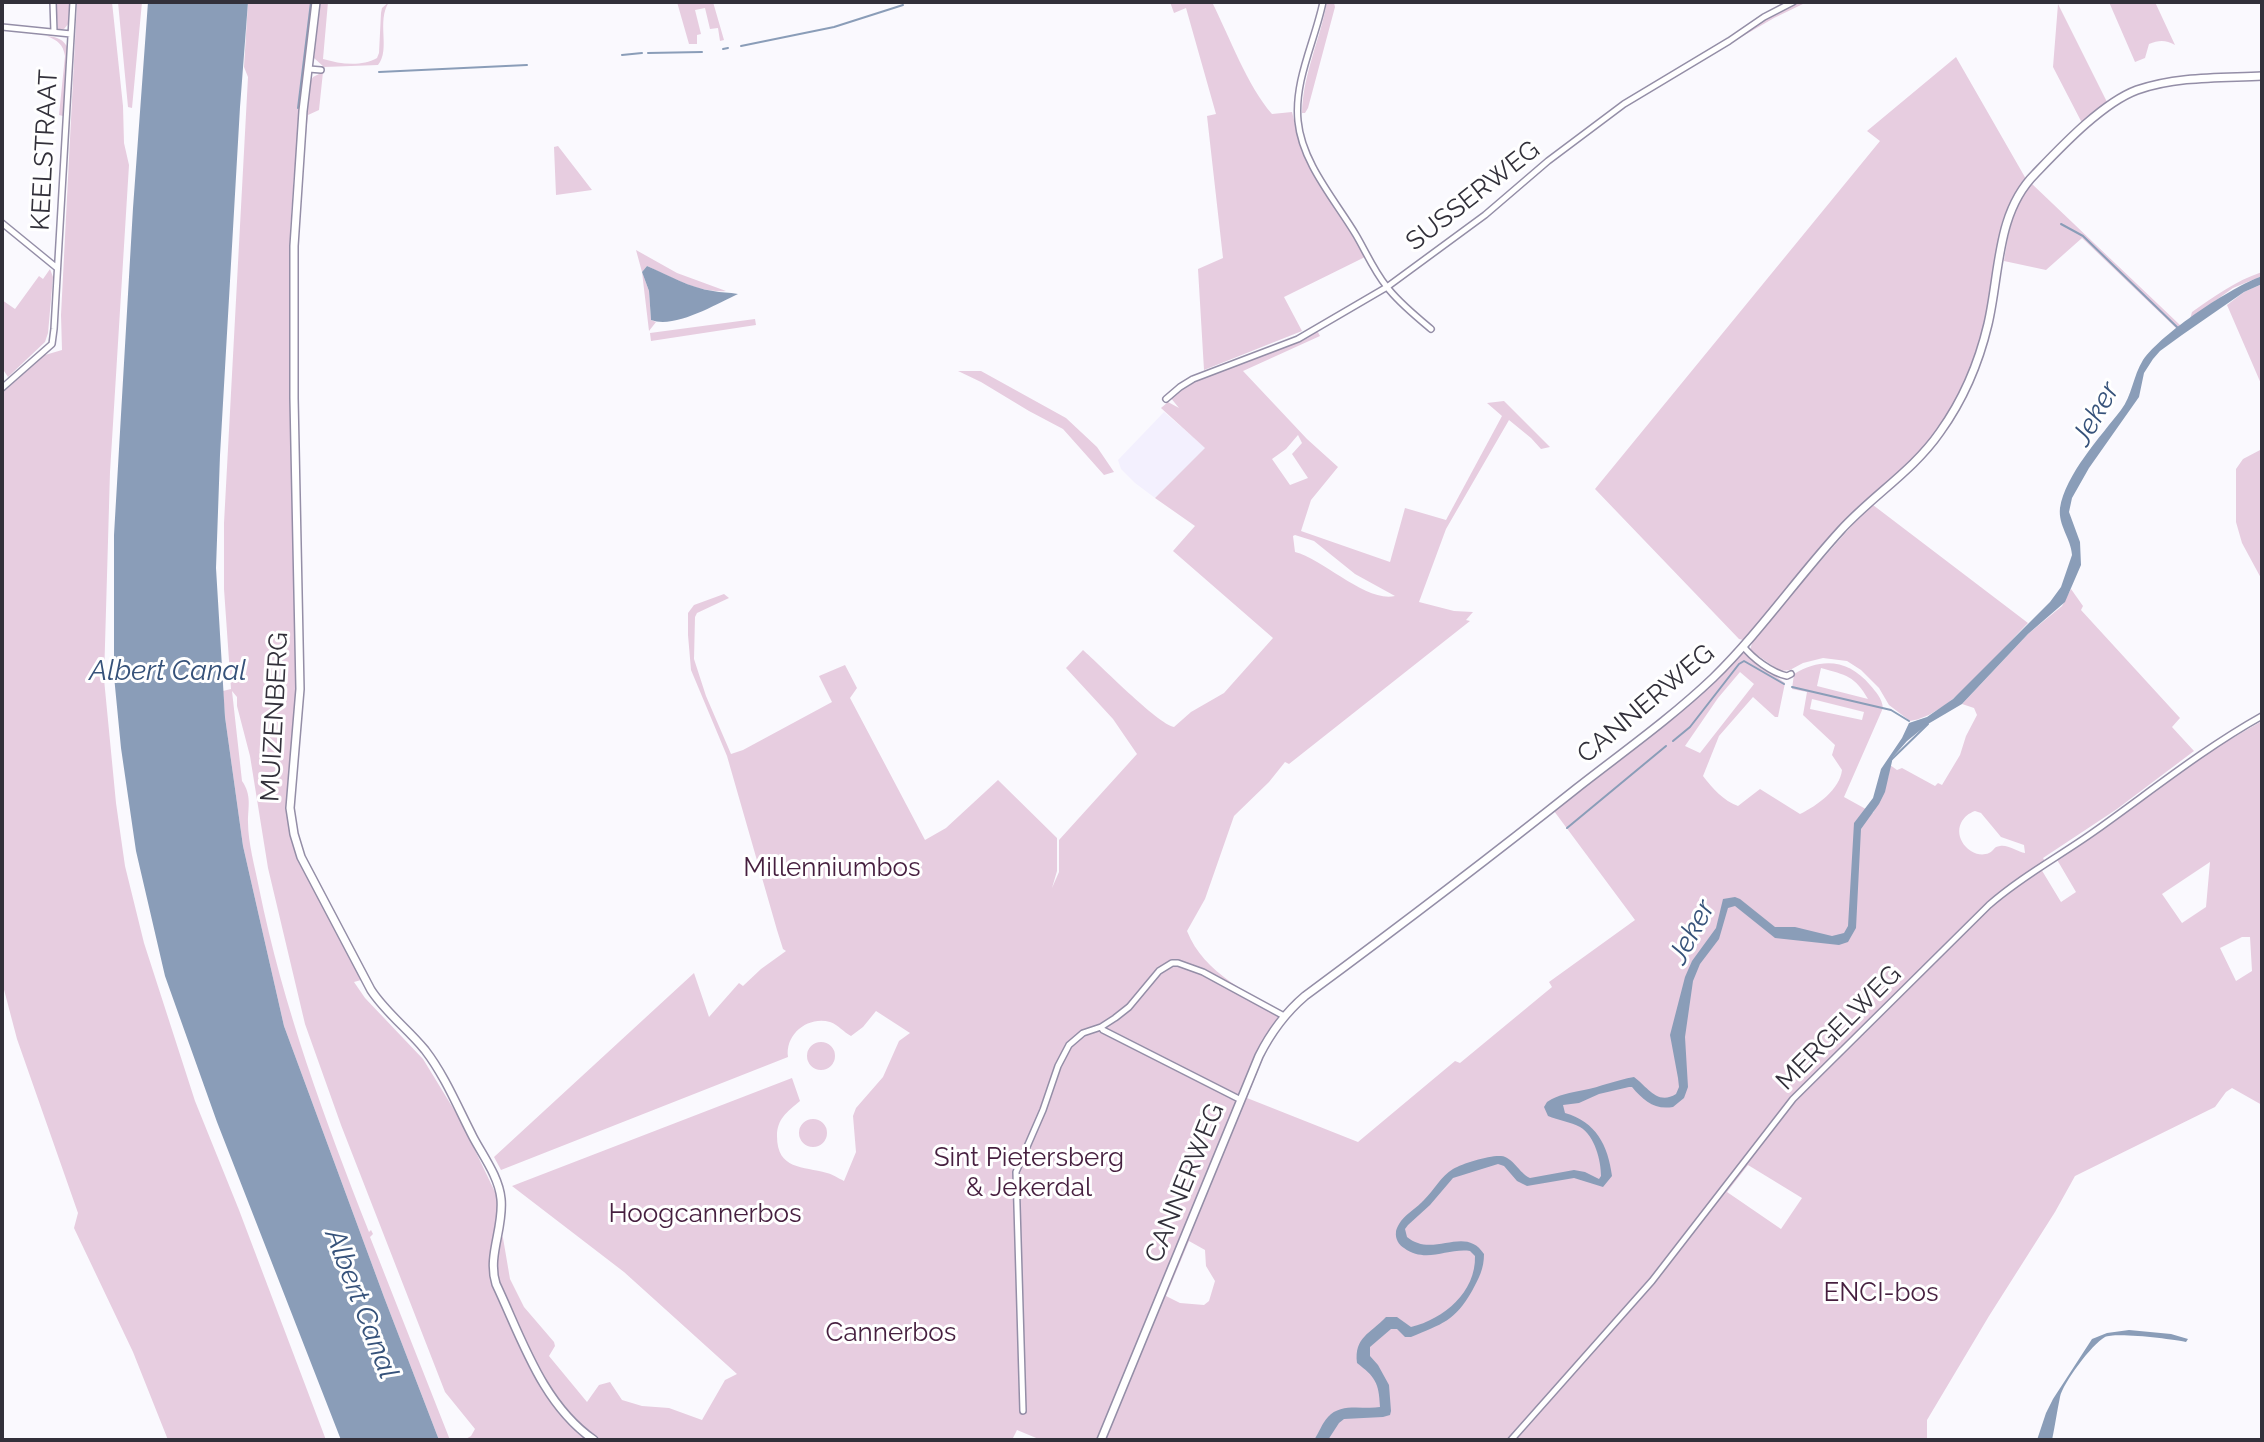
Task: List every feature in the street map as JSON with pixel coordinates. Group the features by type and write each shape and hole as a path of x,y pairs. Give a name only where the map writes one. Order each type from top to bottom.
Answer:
{"main road":[{"name":"MUIZENBERG","path":"316,2 301,137 294,246 300,689 291,787 294,834 311,877 371,990 425,1051 448,1087 495,1178 501,1197 501,1222 492,1274 545,1389 561,1411 594,1440"},
{"name":"CANNERWEG","path":"1101,1440 1262,1050 1284,1016 1305,996 1459,882 1712,679 1838,534 1864,507 1914,465 1948,420 1963,394 1983,344 2009,214 2019,193 2035,173 2098,114 2130,93 2174,81 2262,76"}],"street":[{"path":"53,2 54,32"},
{"name":"KEELSTRAAT","path":"2,388 52,344 73,2"},
{"path":"1323,2 1300,86 1298,121 1302,139 1313,165 1387,287 1431,329"},
{"name":"SUSSERWEG","path":"1166,399 1193,379 1298,339 1387,287 1485,215 1548,161 1624,104 1793,2"},
{"path":"2,27 71,34"},
{"path":"309,69 321,70"},
{"name":"KEELSTRAAT","path":"2,223 58,268"},
{"path":"1743,646 1750,655 1780,675 1791,674"},
{"name":"MERGELWEG","path":"1511,1440 1652,1281 1793,1099 1989,905 2013,885 2085,838 2213,746 2262,716"},
{"path":"1023,1411 1017,1167 1063,1055 1077,1036 1101,1027 1129,1007 1166,965 1178,963 1210,975 1284,1016"},
{"path":"1101,1027 1241,1100"}],"shaded area":[{"path":"1164,412 1206,448 1155,498 1121,469 1118,460"}],"green space":[{"path":"56,2 70,2 69,23 64,29 58,30"},
{"path":"77,2 112,2 124,143 129,165 110,472 104,679 125,866 144,943 195,1101 326,1440 168,1440 133,1352 74,1228 78,1213 17,1039 2,982 2,393 45,355 62,350 61,315"},
{"path":"118,2 142,2 132,108 128,107"},
{"name":"Sint Pietersberg & Jekerdal","path":"248,2 313,2 290,233 298,666 287,790 288,821 295,850 361,980 354,982 365,998 423,1059 461,1121 496,1194 496,1225 503,1238 510,1279 524,1307 554,1342 549,1356 587,1402 599,1385 610,1382 622,1400 642,1406 669,1408 702,1420 725,1380 737,1374 624,1272 512,1186 792,1078 800,1101 787,1112 779,1125 777,1136 781,1155 793,1165 844,1181 856,1152 853,1116 856,1108 883,1077 899,1041 910,1033 876,1011 851,1036 830,1022 806,1024 790,1041 788,1057 501,1170 494,1157 694,973 709,1017 739,983 743,986 786,951 777,930 727,756 691,670 688,613 694,605 724,594 729,598 697,613 694,659 731,754 832,702 819,676 845,665 857,688 850,698 925,840 946,828 998,780 1057,838 1057,871 1052,888 1059,872 1059,840 1137,754 1113,719 1066,668 1083,650 1142,705 1174,727 1191,712 1224,693 1273,638 1173,551 1195,526 1155,498 1205,448 1161,408 1168,402 1179,408 1170,397 1174,391 1200,378 1317,330 1320,336 1243,371 1338,467 1311,500 1301,531 1390,562 1405,508 1446,520 1502,416 1487,403 1504,401 1550,447 1541,449 1509,420 1446,529 1419,602 1454,611 1473,612 1466,620 1470,621 1289,764 1285,762 1234,816 1205,899 1187,931 1205,959 1230,982 1290,1015 1268,1046 1247,1098 1358,1142 1455,1061 1460,1063 1552,987 1549,982 1635,920 1554,811 1675,716 1742,652 1785,683 1778,717 1753,697 1719,736 1703,776 1707,781 1723,797 1738,806 1760,789 1800,814 1827,796 1837,784 1842,770 1832,755 1835,745 1803,715 1807,692 1792,689 1794,674 1815,665 1835,664 1853,670 1862,677 1882,704 1883,708 1844,797 1873,813 1888,778 1890,765 1935,786 1938,783 1942,785 1960,755 1977,715 1974,708 1962,704 2028,634 2062,606 2071,589 2083,606 2081,610 2180,718 2172,727 2194,751 2117,809 2043,858 2047,865 2041,869 2061,902 2076,892 2056,858 2210,751 2262,721 2262,1105 2232,1088 2215,1107 2075,1176 1927,1420 1927,1440 1041,1440 1017,1430 1013,1438 1016,1440 464,1440 475,1429 445,1392 305,1024 268,868 250,756 237,697 232,691 242,781 248,796 250,847 280,976 306,1063 337,1148 369,1232 371,1230 373,1234 370,1237 450,1440 439,1440 284,1026 243,846 223,691 231,689 224,589 224,523 248,77 244,67","holes":["1298,435 1302,443 1292,454 1308,478 1290,485 1272,459","1293,536 1314,541 1355,574 1395,596 1384,596 1358,587 1295,552","1821,668 1849,678 1859,685 1868,699 1817,686","1740,672 1754,684 1700,753 1685,746","1812,699 1864,712 1862,720 1810,709","1971,813 1981,813 2001,837 2024,845 2025,853 2003,846 1983,854 1971,851 1962,842 1959,829","2210,862 2206,907 2182,923 2162,894","2242,937 2250,937 2252,971 2236,981 2220,948","1748,1165 1802,1198 1781,1229 1727,1192","1189,1241 1205,1250 1206,1266 1215,1281 1209,1301 1204,1305 1180,1303 1166,1296"]},
{"path":"320,2 328,2 323,59 350,64 377,58 382,8 389,2 384,18 382,59 378,65 324,67 314,58"},
{"path":"677,2 713,2 724,40 720,41 718,28 710,29 705,8 695,10 701,34 697,35 697,44 689,44"},
{"path":"1170,2 1212,2 1263,103 1272,114 1292,112 1302,152 1365,257 1284,297 1302,331 1204,370 1198,269 1223,258 1207,116 1216,114 1186,8 1174,13"},
{"path":"1327,2 1337,2 1334,3 1308,108 1302,113 1305,85"},
{"path":"1792,2 1807,2 1700,61 1768,14"},
{"path":"2109,2 2155,2 2175,45 2162,41 2149,44 2145,58 2135,62"},
{"path":"2058,4 2107,102 2082,123 2053,67"},
{"path":"47,36 60,39 68,49 63,116 59,115 65,56 59,43"},
{"path":"1956,57 2026,179 2012,198 2002,222 1981,345 1962,390 1915,460 1861,506 1743,640 1739,639 1595,489 1880,141 1867,131"},
{"path":"323,72 319,110 308,115 300,193 310,82"},
{"path":"558,146 592,190 556,195 554,147"},
{"path":"2031,183 2181,326 2177,329 2082,238 2046,270 2004,261 2015,211"},
{"path":"636,250 677,273 726,291 695,287 647,266 642,272"},
{"path":"50,269 53,277 45,342 8,377 2,368 2,300 15,309 39,276 43,279"},
{"path":"642,272 649,291 651,320 656,322 649,331"},
{"path":"2262,272 2262,276 2233,288 2190,319 2192,312 2217,295"},
{"path":"2262,284 2262,386 2227,305 2244,292"},
{"path":"755,319 756,325 651,341 650,333"},
{"path":"958,371 981,371 1066,418 1097,447 1114,472 1104,475 1063,429"},
{"path":"2262,449 2262,580 2242,543 2236,522 2236,469 2243,459"},
{"path":"1873,505 2028,623 1958,695 1925,717 1910,721 1889,705 1879,688 1861,670 1847,661 1823,658 1780,671 1750,650 1753,640 1774,614"},
{"path":"821,1042 831,1046 835,1056 831,1066 821,1070 811,1066 807,1056 811,1046"},
{"path":"813,1119 823,1123 827,1133 823,1143 813,1147 803,1143 799,1133 803,1123"}],"water":[{"name":"Albert Canal","path":"148,2 248,2 216,568 225,717 243,846 284,1026 439,1440 341,1440 217,1122 165,976 136,851 114,676 114,535"},
{"path":"647,266 696,287 738,294 683,318 661,322 651,320 649,291 642,272"},
{"path":"2262,276 2262,284 2244,292 2160,351 2144,373 2139,397 2089,468 2072,498 2069,512 2080,542 2081,565 2065,602 2028,634 1962,704 1928,724 1893,757 1885,792 1861,829 1856,928 1848,942 1839,945 1775,938 1735,906 1728,908 1719,939 1700,964 1693,981 1685,1037 1688,1087 1684,1098 1673,1107 1660,1107 1629,1087 1563,1105 1565,1113 1585,1122 1604,1145 1612,1176 1603,1187 1574,1178 1527,1186 1498,1164 1453,1178 1405,1229 1407,1237 1417,1243 1427,1245 1458,1241 1476,1246 1484,1254 1484,1259 1475,1286 1460,1309 1439,1325 1411,1337 1391,1329 1370,1347 1370,1356 1389,1385 1390,1415 1344,1419 1328,1440 1314,1440 1333,1412 1346,1408 1380,1407 1375,1381 1357,1363 1358,1347 1364,1337 1386,1317 1397,1317 1411,1327 1435,1318 1456,1302 1470,1281 1475,1256 1470,1251 1420,1255 1402,1247 1396,1237 1401,1221 1445,1175 1470,1162 1501,1156 1509,1159 1530,1178 1574,1170 1599,1179 1598,1156 1590,1136 1576,1125 1548,1116 1544,1107 1547,1102 1565,1094 1634,1077 1658,1096 1663,1098 1676,1094 1679,1087 1670,1035 1685,977 1692,961 1716,928 1723,899 1740,899 1775,927 1795,927 1832,936 1844,933 1848,926 1854,823 1873,798 1881,769 1909,723 1927,717 1953,699 2050,602 2061,587 2072,555 2060,514 2063,495 2085,456 2125,404 2143,360 2165,337 2198,312"},
{"path":"2129,1330 2188,1339 2186,1342 2111,1336 2099,1341 2062,1391 2052,1440 2037,1440 2053,1399 2092,1339"}],"waterway":[{"path":"298,108 311,2"},
{"path":"741,46 834,27 903,5"},
{"path":"723,49 728,48"},
{"path":"648,53 702,52"},
{"path":"622,55 642,53"},
{"path":"379,72 527,65"},
{"path":"2061,224 2083,236 2179,329"},
{"path":"1673,741 1690,727 1744,661 1784,684"},
{"path":"1792,687 1891,710 1909,721"},
{"path":"1892,759 1928,724"},
{"path":"1567,828 1666,746"}],"water label":[{"name":"Jeker","path":"2096,414"},
{"name":"Jeker","path":"1692,932"}],"park label":[{"name":"Millenniumbos","path":"832,868"},
{"name":"Hoogcannerbos","path":"705,1214"},
{"name":"ENCI-bos","path":"1881,1293"},
{"name":"Cannerbos","path":"891,1333"}]}
